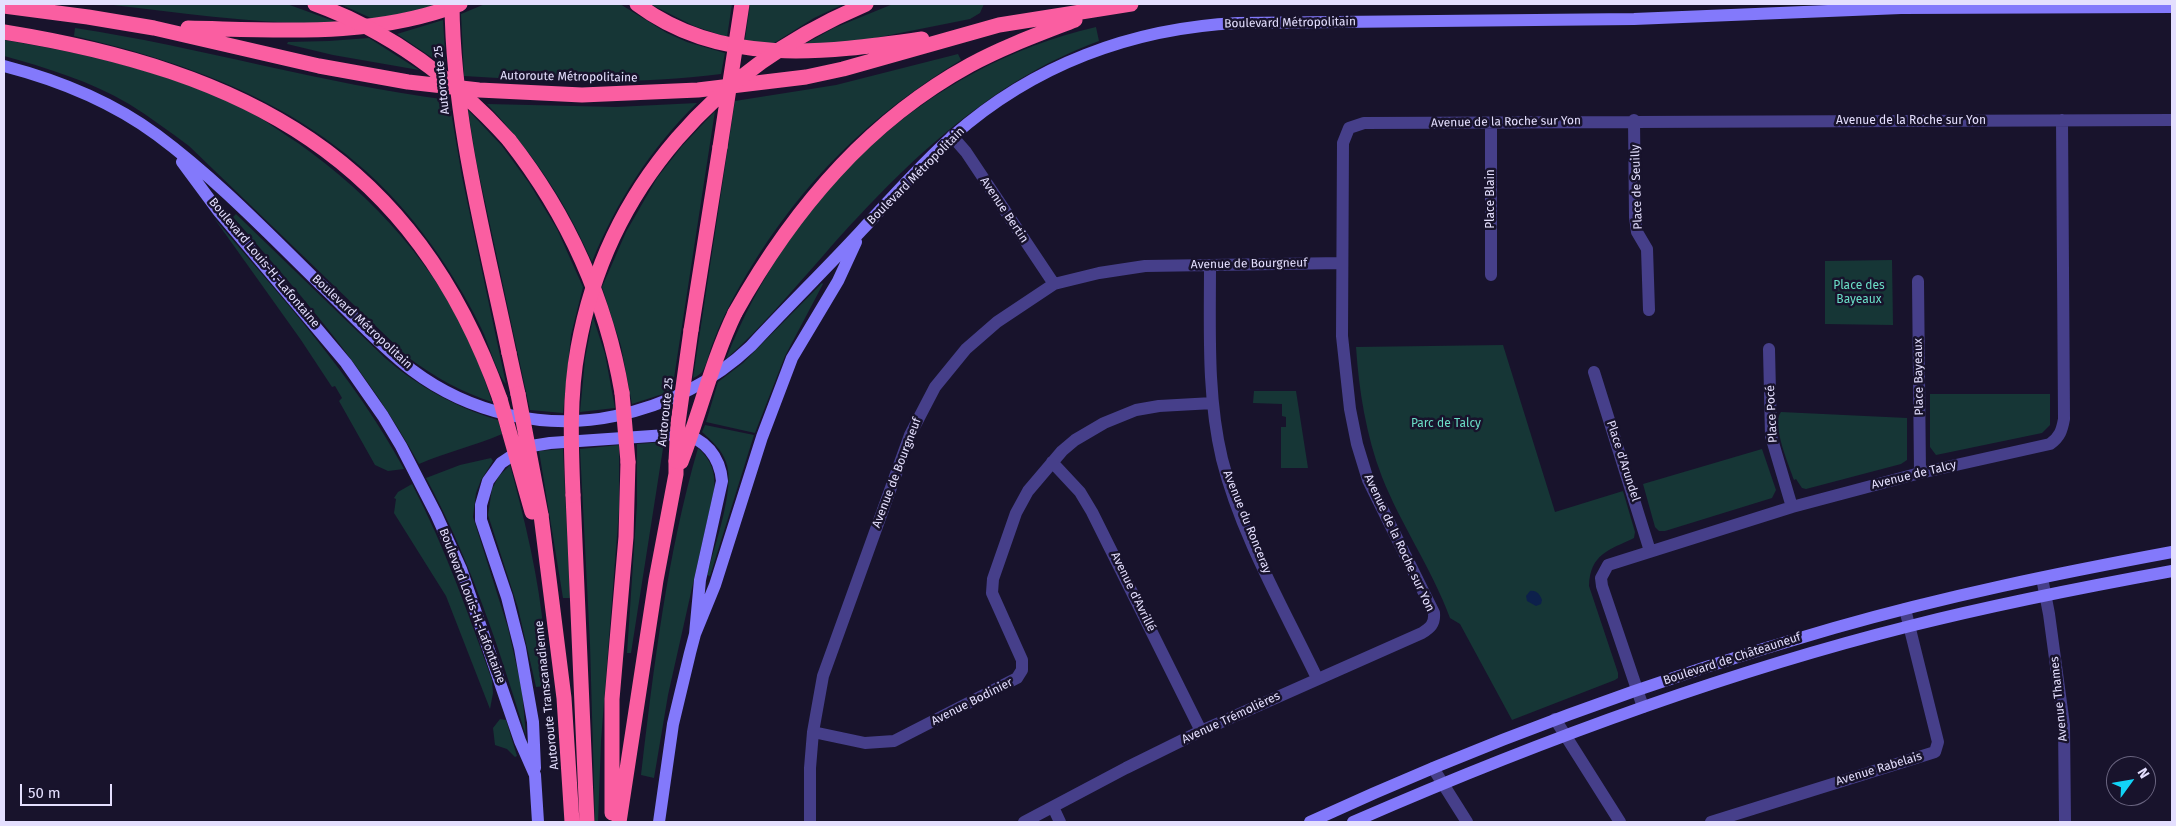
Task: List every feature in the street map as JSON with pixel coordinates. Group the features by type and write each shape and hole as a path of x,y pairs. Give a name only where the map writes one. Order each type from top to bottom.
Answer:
{"highway":[{"path":"315,4 374,30 421,60 461,91 509,140 552,200 582,260 604,320 615,357 622,392 628,462 626,537 612,699 612,822"},
{"name":"Autoroute 25","path":"452,4 456,75 465,143 527,434 537,515"},
{"path":"154,28 304,31 352,29 395,23 460,4"},
{"path":"637,4 663,20 687,31 726,44 775,52 812,52 875,46 999,25"},
{"name":"Autoroute 25","path":"619,822 656,580 677,466 678,423 691,330 742,4"},
{"path":"587,822 573,495 572,412 573,382 580,339 599,269 630,203 650,171 683,130 735,82 765,59 796,39 866,4"},
{"name":"Autoroute Métropolitaine","path":"4,6 154,28 319,66 408,82 479,90 588,95 698,90 806,77 843,70 999,25 1103,10 1131,4"},
{"path":"677,466 694,428 722,341 735,313 768,257 816,192 842,162 889,119 935,86 971,65 1042,33 1103,10"},
{"path":"4,32 88,48 176,73 246,100 309,138 363,181 418,242 453,293 484,357 537,515"},
{"name":"Autoroute Transcanadienne","path":"537,515 547,566 564,698 572,822"}],"main road":[{"name":"Boulevard Métropolitain","path":"4,66 52,80 84,93 132,118 168,144 233,198 385,347 413,370 440,388 470,403 503,413 538,420 573,421 613,416 653,406 700,385 728,367 746,351 952,136 990,106 1019,87 1067,62 1120,42 1159,32 1201,25 1266,22 1634,19 1889,8 2172,7"},
{"name":"Boulevard Louis-H.-Lafontaine","path":"168,144 219,212 327,338 372,399 401,446 461,569 520,741 535,775 538,822"},
{"path":"695,634 715,586 778,392 797,350 838,281 860,232"},
{"path":"535,775 534,722 522,655 509,606 481,520 480,505 484,490 492,474 501,463 525,447 550,443 681,434 695,437 708,447 720,466 722,481 700,580 695,634 673,724 658,822"},
{"name":"Boulevard de Châteauneuf","path":"1310,822 1433,768 1555,719 1769,647 1905,609 2042,578 2172,552"},
{"name":"Boulevard de Châteauneuf","path":"1353,822 1442,783 1565,735 1643,707 1775,664 1909,626 2045,594 2172,570"}],"street":[{"name":"Avenue de la Roche sur Yon","path":"1434,616 1368,480 1357,444 1350,410 1343,352 1342,263 1343,143 1349,128 1364,123 1634,120 1771,122 2172,120"},
{"name":"Place de Seuilly","path":"1634,120 1637,232 1647,249 1649,310"},
{"name":"Avenue de Talcy","path":"1643,707 1602,586 1601,578 1608,565 1792,507 1920,473 2050,444 2057,439 2062,430 2064,419 2062,120"},
{"name":"Place Blain","path":"1491,123 1491,275"},
{"name":"Avenue Bertin","path":"952,136 966,152 1054,284"},
{"name":"Avenue de Bourgneuf","path":"810,822 810,768 813,732 824,676 910,435 924,404 956,360 987,329 1054,284 1124,268 1167,265 1342,263"},
{"name":"Avenue du Ronceray","path":"1210,266 1213,403 1222,458 1238,507 1254,547 1317,678"},
{"name":"Place Bayeaux","path":"1918,281 1920,473"},
{"name":"Place Pocé","path":"1769,349 1771,436 1792,507"},
{"name":"Place d'Arundel","path":"1594,372 1650,551"},
{"name":"Avenue Bodinier","path":"813,732 865,743 894,741 1017,678 1022,670 1022,660 992,593 993,579 1024,497 1062,450 1082,435 1126,414 1159,406 1213,403"},
{"name":"Avenue d'Avrillé","path":"1052,462 1080,492 1092,512 1201,731"},
{"name":"Avenue Thames","path":"2042,578 2064,725 2065,822"},
{"name":"Avenue Rabelais","path":"1711,822 1935,752 1938,742 1905,609"},
{"name":"Avenue Trémolières","path":"1024,822 1201,731 1429,629 1434,623 1434,616"},
{"path":"1555,719 1620,822"},
{"path":"1433,768 1467,822"},
{"path":"1053,807 1060,822"}],"green space":[{"path":"105,4 287,4 339,23 251,20"},
{"path":"340,4 438,4 416,11 373,19"},
{"path":"485,4 620,4 667,33 687,42 725,53 721,74 625,81 464,76 461,14"},
{"path":"650,4 732,4 727,37 694,26"},
{"path":"750,4 844,4 814,18 771,45 745,40"},
{"path":"893,4 984,4 980,13 970,19 860,41 803,45 834,28"},
{"path":"443,20 446,67 397,34"},
{"path":"1096,27 1099,41 1058,58 1019,80 983,104 914,160 882,191 764,322 726,359 753,299 787,244 826,192 870,146 920,106 974,73 1033,46"},
{"path":"75,28 169,45 355,85 449,100 462,177 506,384 497,368 478,322 446,266 405,211 367,172 325,138 280,110 232,86 181,66 74,36"},
{"path":"369,38 419,70 333,55 287,44 288,42"},
{"path":"4,40 125,65 184,84 248,111 298,143 352,186 401,235 422,262 442,291 459,321 477,358 492,402 470,394 449,383 409,358 189,146 145,114 99,88 36,65 4,56"},
{"path":"958,54 961,60 897,103 868,127 841,152 791,208 743,280 721,322 704,369 693,378 735,101 836,85"},
{"path":"697,103 665,138 636,177 612,218 592,262 547,178 519,141 487,104 616,107"},
{"path":"468,110 502,146 529,183 557,229 583,287 571,335 563,413 530,410 476,160"},
{"path":"715,111 672,391 632,404 621,346 602,287 626,232 657,178 682,146"},
{"path":"236,214 385,358 411,378 438,395 467,409 498,420 502,434 419,464 399,430 356,366 309,305 233,217"},
{"path":"214,218 291,308 340,370 363,402 404,469 388,471 375,465 339,401 342,398 335,386 332,387"},
{"name":"Place des Bayeaux","path":"1892,260 1893,325 1825,324 1825,261"},
{"path":"822,283 785,356 755,433 706,422 718,382 743,363"},
{"path":"593,317 605,354 615,408 580,412 585,359"},
{"name":"Parc de Talcy","path":"1503,345 1555,512 1623,491 1635,532 1634,538 1602,554 1590,575 1589,586 1618,673 1618,678 1512,720 1460,624 1450,618 1443,600 1382,477 1364,413 1356,347"},
{"path":"1254,391 1296,391 1308,468 1281,468 1281,427 1286,427 1286,417 1282,416 1282,404 1253,403"},
{"path":"1930,394 2050,394 2050,425 2042,433 1936,455 1930,447"},
{"path":"1781,412 1907,418 1907,460 1901,464 1806,489 1802,488 1796,479 1794,480 1779,435 1778,418"},
{"path":"705,425 754,435 710,576 707,575 726,501 728,473 722,454 702,432"},
{"path":"664,442 631,653 627,653 637,504 637,444"},
{"path":"619,445 619,510 601,741 598,822 595,822 590,644 580,449"},
{"path":"698,448 712,467 714,490 668,695 654,778 641,775 651,693 670,569 687,488"},
{"path":"563,449 570,598 563,598 539,451"},
{"path":"1762,449 1776,490 1772,498 1665,531 1659,531 1655,527 1643,484"},
{"path":"491,458 493,461 481,480 476,493 473,517 508,628 522,690 526,736 494,637 470,572 426,478 460,465"},
{"path":"510,465 526,528 539,593 544,636 545,686 536,687 518,608 488,515 492,489 499,476"},
{"path":"412,484 465,605 492,680 493,693 490,709 446,596 394,513 396,499 394,498 398,492"},
{"path":"500,719 506,720 517,756 515,757 507,749 495,745 493,728"}],"water":[{"path":"1530,591 1535,591 1539,595 1542,600 1541,604 1536,606 1527,601 1526,596"}]}
